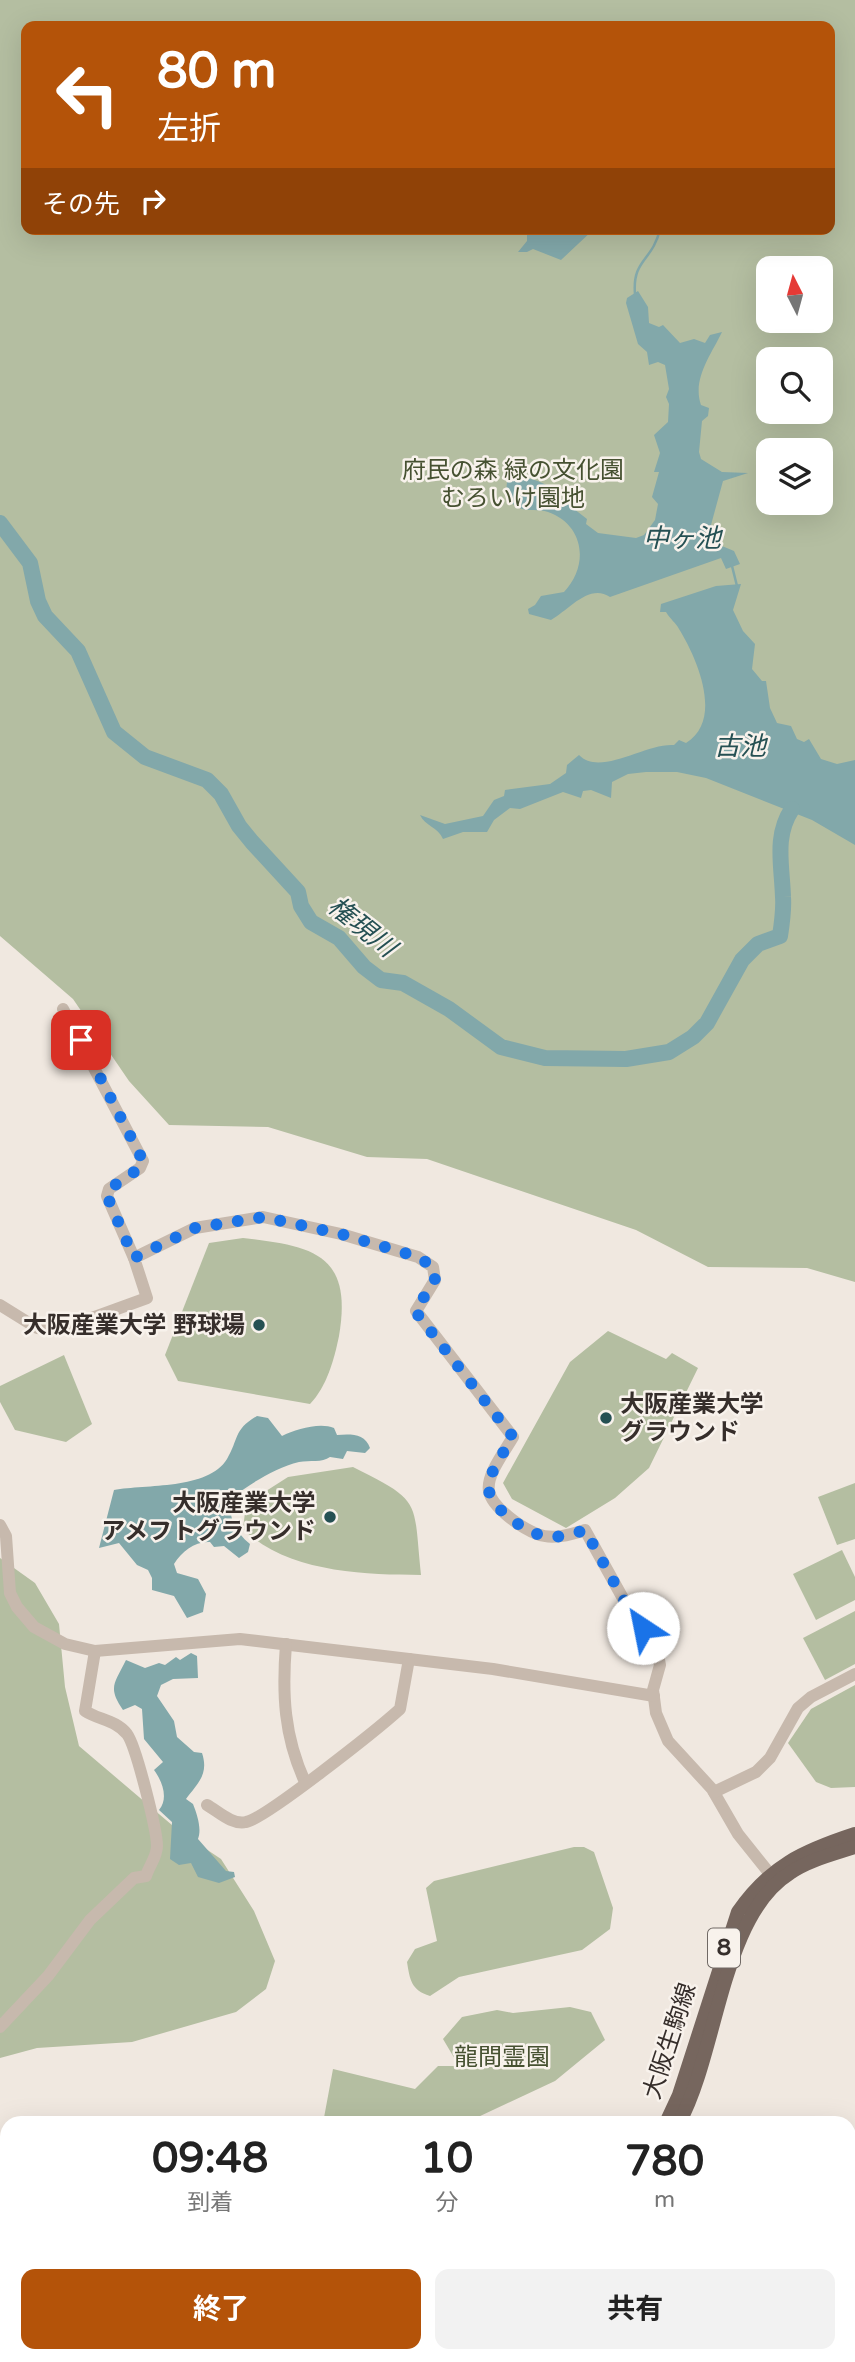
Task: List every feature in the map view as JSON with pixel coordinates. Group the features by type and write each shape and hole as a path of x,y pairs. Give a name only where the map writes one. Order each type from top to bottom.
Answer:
{"main road":[{"name":"大阪生駒線","path":"669,2116 679,2095 737,1912 754,1888 770,1874 815,1847 855,1834"},
{"name":"大阪生駒線","path":"682,2116 699,2075 734,1958 746,1926 764,1896 790,1873 855,1847"}],"street":[{"path":"0,1304 37,1328 59,1330 147,1298 134,1258 107,1196 109,1189 140,1168 143,1161 63,1009"},
{"path":"134,1258 195,1228 263,1217 341,1234 418,1257 433,1267 435,1280 415,1311 513,1437 489,1480 489,1491 494,1505 537,1535 566,1537 585,1530 630,1611 656,1645 660,1665 654,1696 656,1713 668,1741 714,1792 738,1834 770,1874"},
{"path":"0,1525 6,1536 10,1593 17,1607 34,1627 65,1644 95,1651 222,1638 493,1669 654,1696"},
{"path":"286,1644 283,1690 288,1736 305,1782"},
{"path":"0,2027 47,1976 90,1920 134,1878 146,1876 156,1856 153,1822 135,1749 127,1734 113,1722 85,1712 95,1651"},
{"path":"207,1805 236,1823 249,1822 305,1782 400,1709 409,1659"},
{"path":"714,1792 756,1772 770,1758 798,1708 811,1698 855,1675"}],"green space":[{"name":"府民の森 緑の文化園 むろいけ園地","path":"0,0 855,0 855,1282 807,1268 708,1267 636,1230 427,1159 367,1157 268,1127 169,1125 129,1081 73,999 0,936"},
{"name":"大阪産業大学 野球場","path":"243,1238 290,1245 308,1251 322,1259 333,1271 340,1287 342,1309 339,1336 325,1381 310,1404 178,1381 165,1355 209,1243"},
{"name":"大阪産業大学 グラウンド","path":"608,1331 666,1359 672,1353 698,1368 649,1468 615,1498 566,1528 512,1499 503,1483 570,1362"},
{"path":"64,1355 92,1424 66,1442 15,1430 0,1402 0,1386"},
{"name":"大阪産業大学 アメフトグラウンド","path":"353,1467 392,1488 410,1506 417,1531 421,1575 375,1574 326,1568 281,1554 243,1529 246,1504 288,1477"},
{"path":"855,1483 855,1539 837,1545 818,1497"},
{"path":"842,1550 855,1577 855,1600 816,1620 793,1574"},
{"path":"0,1558 35,1583 59,1624 65,1687 79,1746 179,1831 221,1859 254,1911 275,1961 266,1989 236,2012 132,2042 37,2048 0,2058"},
{"path":"855,1611 855,1664 825,1680 803,1638"},
{"path":"855,1685 855,1787 831,1788 816,1782 788,1743 811,1709"},
{"path":"574,1847 584,1847 594,1852 613,1908 610,1929 582,1950 459,1977 430,1996 415,1987 407,1962 415,1949 437,1941 426,1888 434,1881"},
{"name":"龍間霊園","path":"570,2007 591,2012 605,2040 555,2081 480,2116 324,2116 333,2069 415,2089 438,2066 459,2066 443,2039 462,2017 497,2010 513,2013"}],"water":[{"path":"527,235 588,235 561,260 533,249 518,252 527,241"},
{"name":"中ヶ池","path":"638,291 648,307 649,323 659,327 663,325 680,343 694,339 705,343 710,335 722,332 704,367 699,386 701,405 709,408 708,416 702,421 699,452 701,459 722,472 748,473 723,481 711,525 722,532 722,546 734,551 740,564 726,569 721,558 610,597 594,593 587,595 551,620 529,614 528,609 535,605 541,596 564,592 572,582 580,559 579,547 570,526 560,518 548,512 524,509 513,504 507,496 507,482 530,479 563,493 560,498 587,519 586,524 598,533 636,538 644,535 655,520 658,504 652,497 659,472 654,472 660,453 654,435 668,422 669,404 666,397 669,389 665,365 658,362 649,365 647,352 638,344 626,303 627,298"},
{"name":"古池","path":"741,584 733,610 743,631 755,644 752,669 762,681 766,681 770,708 777,723 791,726 797,739 804,742 809,739 821,759 837,764 855,760 855,845 812,820 706,778 677,772 628,774 612,782 611,798 591,790 583,791 581,798 563,792 520,809 510,808 494,820 487,832 463,832 443,839 422,819 420,815 445,824 483,816 494,800 504,796 505,790 550,784 566,773 567,765 579,755 588,761 611,761 674,745 679,740 686,743 697,733 703,720 704,688 686,641 666,612 660,612 661,604 716,586"},
{"path":"257,1416 268,1418 282,1436 308,1427 328,1426 334,1428 337,1435 361,1437 370,1448 365,1453 347,1451 343,1459 330,1457 281,1468 231,1498 232,1518 240,1534 250,1544 248,1552 239,1558 224,1546 214,1547 210,1542 204,1542 194,1545 181,1555 174,1564 177,1573 198,1579 206,1594 203,1612 187,1618 174,1596 152,1590 152,1578 148,1570 137,1565 119,1543 99,1548 114,1490 175,1484 206,1476 218,1469 227,1459 240,1430"},
{"path":"191,1653 197,1656 198,1678 173,1679 161,1685 157,1696 174,1721 177,1737 194,1752 202,1753 203,1773 186,1799 193,1804 196,1812 198,1839 226,1871 234,1872 235,1877 219,1883 198,1877 191,1863 179,1865 170,1859 172,1822 159,1810 164,1795 162,1784 154,1770 163,1762 144,1739 142,1709 135,1705 123,1710 114,1690 126,1660 145,1668 159,1663 165,1665 176,1657 180,1660"}],"waterway":[{"path":"635,294 635,282 640,266 658,235"},
{"name":"権現川","path":"0,523 30,563 38,601 45,616 78,651 114,732 145,757 207,780 221,794 239,826 298,892 301,906 311,922 339,938 364,967 381,980 403,983 449,1009 501,1047 545,1058 626,1059 669,1052 693,1037 707,1023 742,960 758,944 780,936 783,907 781,840 786,819 792,809"},
{"path":"732,566 737,586"}],"place":[{"name":"大阪産業大学 野球場","path":"259,1325"},
{"name":"大阪産業大学 グラウンド","path":"606,1418"},
{"name":"大阪産業大学 アメフトグラウンド","path":"330,1517"}],"route":[{"path":"81,1040 143,1161 140,1168 109,1189 107,1196 134,1258 195,1228 263,1217 341,1234 418,1257 433,1267 435,1280 415,1311 513,1437 489,1480 489,1491 494,1505 537,1535 566,1537 585,1530 630,1611 643,1628"}]}
